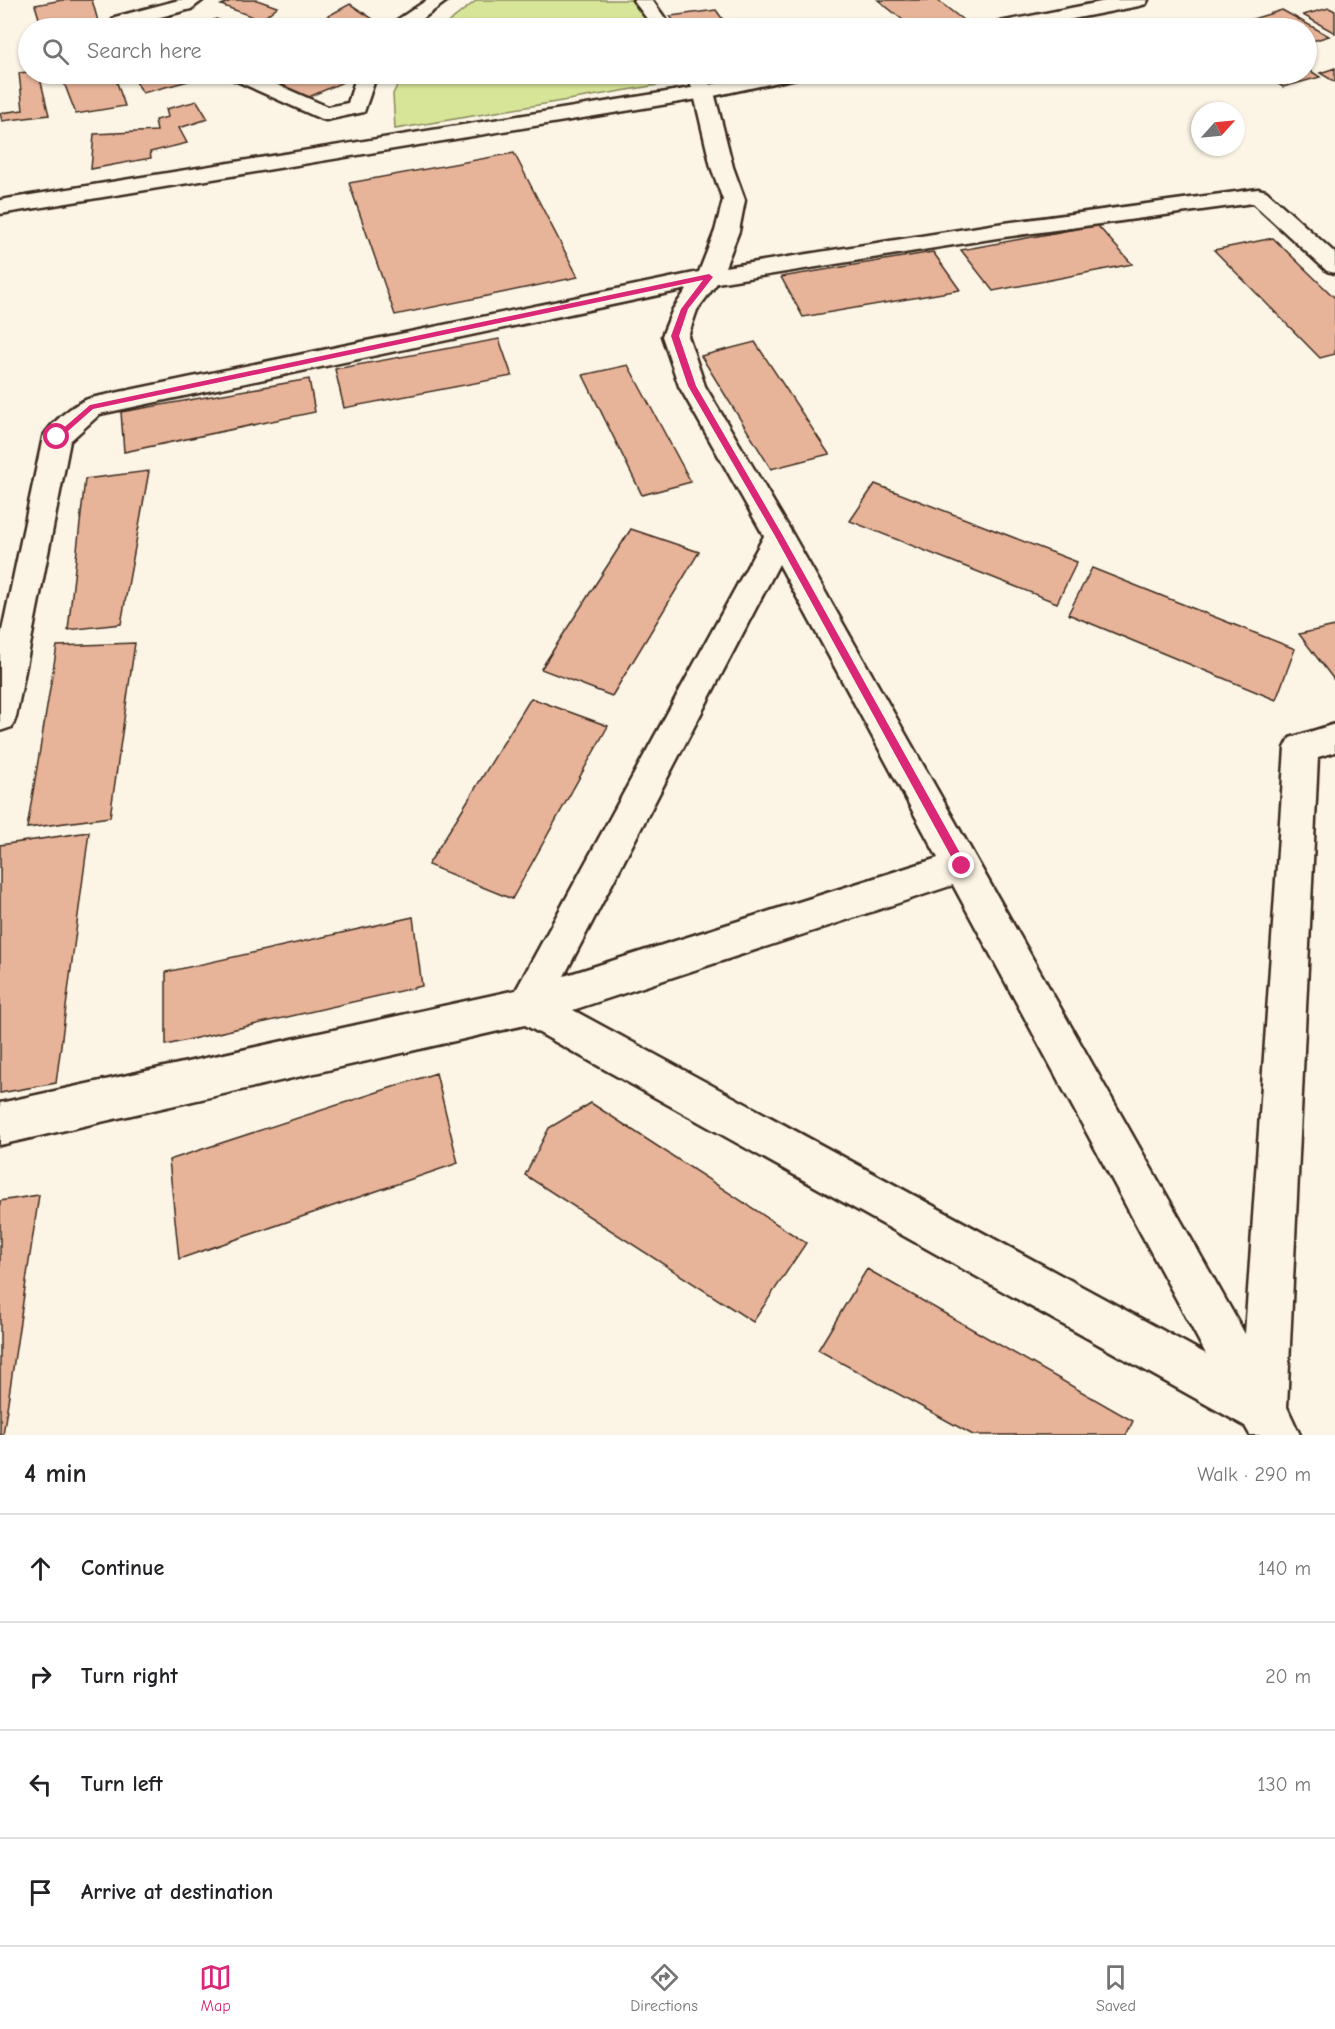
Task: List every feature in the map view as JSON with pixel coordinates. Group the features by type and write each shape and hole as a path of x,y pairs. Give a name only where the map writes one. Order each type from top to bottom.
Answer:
{"street":[{"path":"118,0 127,18"},
{"path":"149,18 194,0"},
{"path":"413,18 439,0"},
{"path":"642,0 656,18"},
{"path":"1042,18 1109,2 1139,0"},
{"path":"259,84 326,114 357,108 364,84"},
{"path":"0,207 645,102 696,84"},
{"path":"699,84 722,167 734,200 727,231 709,277 685,309 675,336 692,386 779,536 1269,1423"},
{"path":"0,717 57,437 90,407 709,277 998,231 1258,196 1335,266"},
{"path":"528,1006 779,536"},
{"path":"1269,1423 1302,748 1335,738"},
{"path":"0,1124 528,1006 962,866"},
{"path":"528,1006 1269,1423"}],"green space":[{"path":"477,0 637,0 652,18 454,18"},
{"path":"398,84 663,84 395,129 393,94"}],"building":[{"path":"62,0 92,0 97,18 39,18 35,5"},
{"path":"233,0 257,0 277,7 263,18 256,18 221,5"},
{"path":"878,0 937,0 960,18 900,18"},
{"path":"350,4 371,18 324,18"},
{"path":"1329,8 1335,11 1335,33 1317,23 1317,18 1308,18 1303,15"},
{"path":"716,10 722,18 672,18 670,16"},
{"path":"1282,10 1296,18 1256,18"},
{"path":"1317,29 1329,36 1317,40"},
{"path":"1335,68 1335,82 1320,73"},
{"path":"20,84 41,84 49,115 2,121 0,113 23,110"},
{"path":"64,84 117,84 125,106 76,114"},
{"path":"137,84 177,84 143,93"},
{"path":"282,84 339,84 309,97 279,86"},
{"path":"1278,84 1294,84 1283,87"},
{"path":"197,101 208,119 179,128 187,143 150,152 151,158 91,169 94,134 157,131 155,120 168,117 166,109"},
{"path":"514,153 578,277 395,315 349,183"},
{"path":"1097,225 1132,264 993,291 961,250"},
{"path":"1273,238 1335,298 1335,354 1320,358 1214,250"},
{"path":"933,252 960,290 803,317 781,277"},
{"path":"499,339 512,376 344,408 335,369"},
{"path":"755,342 829,454 771,469 701,356"},
{"path":"628,365 691,482 642,495 583,375"},
{"path":"309,379 315,412 124,452 121,412"},
{"path":"149,471 121,624 68,630 85,479"},
{"path":"875,484 1077,562 1057,603 850,521"},
{"path":"631,529 699,552 612,696 541,669"},
{"path":"1092,568 1295,649 1276,700 1068,614"},
{"path":"1335,626 1335,681 1299,634"},
{"path":"135,643 110,817 27,828 57,646"},
{"path":"531,698 608,726 512,899 428,865"},
{"path":"89,832 56,1083 0,1093 0,845"},
{"path":"413,917 422,986 166,1045 166,972"},
{"path":"436,1073 458,1163 179,1259 169,1160"},
{"path":"591,1103 806,1243 753,1322 525,1175 549,1128"},
{"path":"39,1195 3,1435 0,1435 0,1201"},
{"path":"867,1269 1133,1421 1126,1435 973,1435 818,1350"}],"route":[{"path":"57,437 90,407 709,277 685,309 675,336 692,386 779,536 962,866"}]}
